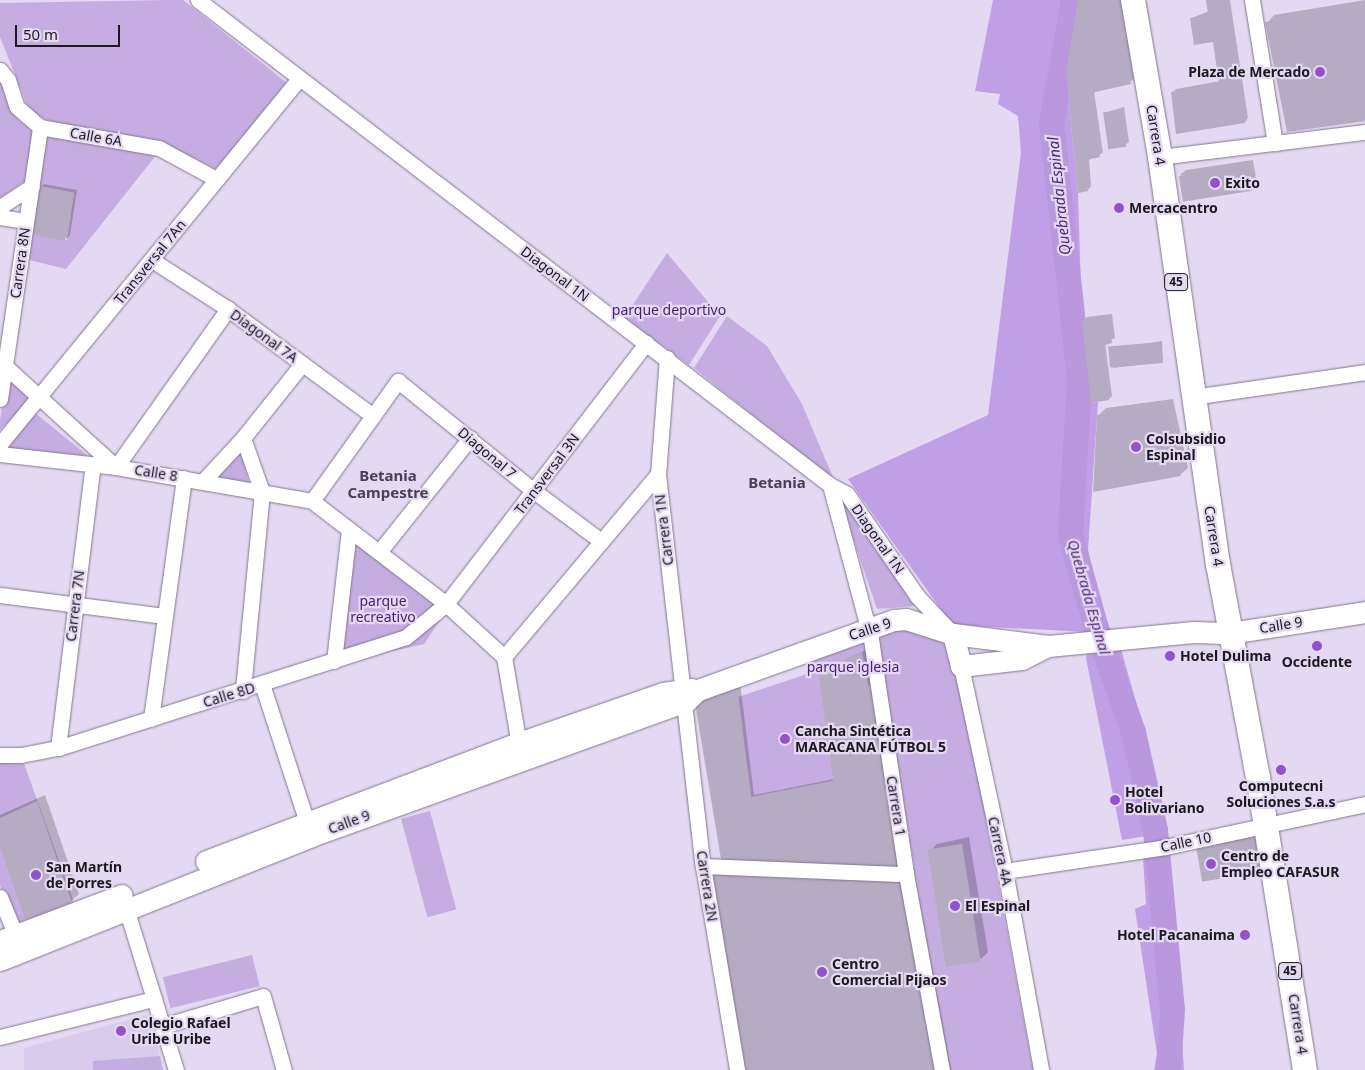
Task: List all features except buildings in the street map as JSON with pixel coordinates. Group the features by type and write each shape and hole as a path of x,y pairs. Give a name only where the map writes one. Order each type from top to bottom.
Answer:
{"main road":[{"name":"Carrera 4","path":"1133,0 1160,158 1192,397 1230,633 1266,826 1305,1070"}],"street":[{"name":"Diagonal 1N","path":"198,0 299,80 667,358 830,485 846,494 917,596 953,634"},
{"path":"1252,0 1275,143"},
{"name":"Calle 6A","path":"0,70 8,80 16,107 40,127 159,148 216,179"},
{"name":"Transversal 7An","path":"0,444 299,80"},
{"name":"Carrera 8N","path":"0,399 40,127"},
{"path":"1160,158 1365,132"},
{"path":"0,207 32,186"},
{"path":"0,217 26,221"},
{"name":"Diagonal 7A","path":"152,260 228,309 373,416"},
{"path":"5,366 38,399 116,467 228,309"},
{"name":"Transversal 3N","path":"446,604 646,343"},
{"name":"Carrera 1N","path":"667,358 658,474 689,693"},
{"path":"203,481 243,438 302,364"},
{"path":"1192,397 1365,372"},
{"name":"Diagonal 7","path":"373,416 398,381 534,491 601,541"},
{"path":"373,416 312,501 446,604 504,657 520,751"},
{"path":"243,438 262,492 243,691"},
{"path":"379,552 470,438"},
{"name":"Calle 8","path":"0,454 116,467 312,501"},
{"name":"Carrera 7N","path":"58,748 94,464"},
{"path":"504,657 658,474"},
{"path":"151,719 163,616 184,478"},
{"name":"Carrera 1","path":"830,485 867,629 906,874 942,1070"},
{"path":"334,660 349,530"},
{"path":"0,595 163,616"},
{"name":"Calle 8D","path":"0,755 21,755 58,748 243,691 406,637 446,604"},
{"name":"Calle 9","path":"0,960 12,942 124,901 309,828 520,751 867,629 906,618 953,634 1048,646 1192,632 1230,633 1365,612"},
{"name":"Carrera 4A","path":"953,634 1005,871 1041,1070"},
{"name":"Calle 9","path":"961,666 1022,659 1048,646"},
{"path":"262,684 309,828"},
{"name":"Carrera 2N","path":"689,693 703,866 737,1070"},
{"name":"Calle 10","path":"1005,871 1165,847 1365,804"},
{"path":"703,866 906,874"},
{"path":"0,897 12,942"},
{"path":"124,901 176,1070"},
{"path":"163,1026 263,996 284,1070"},
{"path":"0,1037 154,999"}],"shaded area":[{"path":"993,0 1078,0 1066,73 1078,193 1082,320 1091,403 1098,402 1088,550 1106,633 952,625 848,479 988,415 1021,153 1018,116 998,104 1000,94 975,91"},
{"path":"1121,649 1142,723 1144,757 1159,834 1122,840 1086,658 1087,654"},
{"path":"1163,855 1180,1004 1184,1070 1154,1070 1157,1054 1135,909 1146,904 1143,858"},
{"name":"Colegio Rafael Uribe Uribe","path":"150,1014 163,1070 24,1070 24,1048"}],"green space":[{"path":"183,0 287,83 216,169 159,141 49,122 29,110 0,37 0,3"},
{"path":"0,77 17,118 33,132 25,181 0,198"},
{"path":"44,134 157,154 66,269 25,259 30,234 67,240 74,193 39,186"},
{"name":"parque deportivo","path":"667,253 720,316 689,365 624,318"},
{"path":"727,316 767,346 802,404 835,482 694,368"},
{"path":"7,374 32,398 0,430 0,421"},
{"path":"34,412 88,456 6,449"},
{"path":"240,446 249,484 212,477"},
{"path":"843,499 915,606 877,609 840,500"},
{"name":"parque recreativo","path":"349,530 449,607 424,644 340,663"},
{"path":"907,624 948,637 973,747 1033,1070 950,1070 873,631"},
{"name":"Cancha Sintética MARACANA FÚTBOL 5","path":"871,639 878,684 822,697 833,781 751,797 738,697 816,671 813,657"},
{"name":"San Martín de Porres","path":"0,755 21,755 77,911 16,934 0,885"},
{"path":"430,811 456,910 427,917 401,819"},
{"path":"252,955 260,986 170,1008 163,977"},
{"path":"160,1056 163,1070 93,1070 93,1061"}],"waterway":[{"name":"Quebrada Espinal","path":"1073,0 1051,124 1079,378 1070,534 1095,625 1133,732 1155,830 1172,1009 1168,1070"}],"place":[{"name":"Plaza de Mercado","path":"1320,72"},
{"name":"Exito","path":"1215,183"},
{"name":"Mercacentro","path":"1119,208"},
{"name":"Colsubsidio Espinal","path":"1136,447"},
{"name":"Occidente","path":"1317,646"},
{"name":"Hotel Dulima","path":"1170,656"},
{"name":"Cancha Sintética MARACANA FÚTBOL 5","path":"785,739"},
{"name":"Computecni Soluciones S.a.s","path":"1281,770"},
{"name":"Hotel Bolivariano","path":"1115,800"},
{"name":"Centro de Empleo CAFASUR","path":"1211,864"},
{"name":"San Martín de Porres","path":"36,875"},
{"name":"El Espinal","path":"955,906"},
{"name":"Hotel Pacanaima","path":"1245,935"},
{"name":"Centro Comercial Pijaos","path":"822,972"},
{"name":"Colegio Rafael Uribe Uribe","path":"121,1031"}],"district":[{"name":"Betania","path":"777,483"},
{"name":"Betania Campestre","path":"388,484"}],"park label":[{"name":"parque iglesia","path":"853,667"}]}
